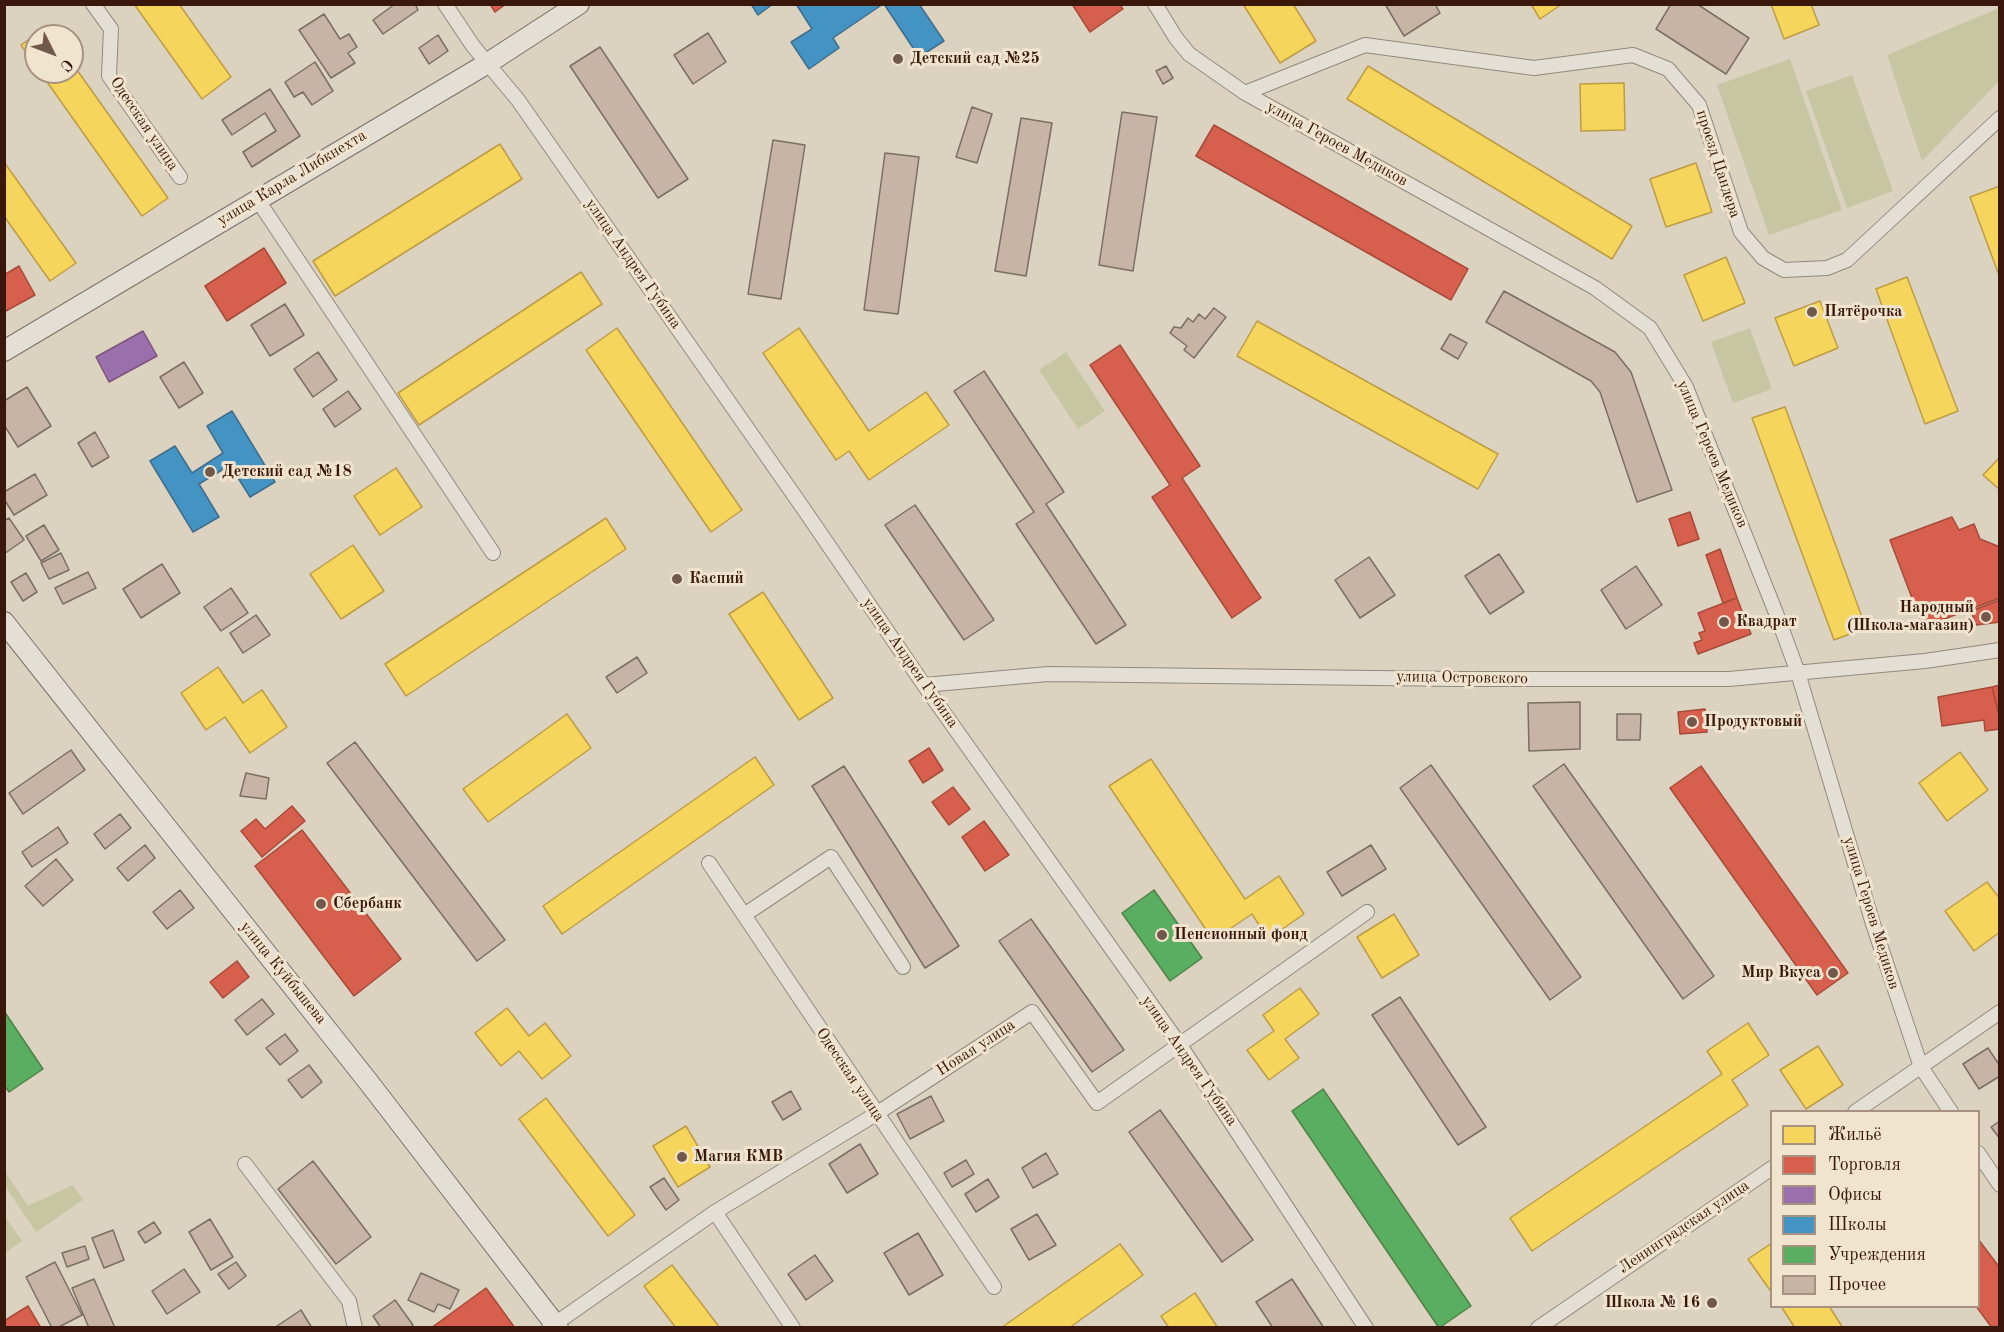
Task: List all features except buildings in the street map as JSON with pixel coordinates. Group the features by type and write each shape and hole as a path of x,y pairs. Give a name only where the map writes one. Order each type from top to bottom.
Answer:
{"street":[{"name":"Одесская улица","path":"93,4 111,29 109,76 180,177"},
{"name":"улица Андрея Губина","path":"445,4 473,46 515,95 924,684 1180,1045 1366,1328"},
{"name":"улица Карла Либкнехта","path":"4,351 488,63 579,4"},
{"name":"улица Героев Медиков","path":"1155,4 1189,54 1245,93 1595,288 1650,328 1686,387 1746,536 1798,672 1880,946 1922,1067 1950,1110"},
{"name":"проезд Цандера","path":"1245,93 1365,45 1534,68 1633,55 1668,69 1699,105 1741,232 1763,258 1785,270 1827,268 1847,261 2000,118"},
{"path":"257,199 494,553"},
{"name":"улица Куйбышева","path":"4,622 370,1084 554,1326"},
{"name":"улица Островского","path":"924,684 1048,674 1457,679 1729,678 1925,660 2000,650"},
{"path":"744,915 831,857 903,967"},
{"name":"Одесская улица","path":"709,863 994,1287"},
{"name":"Новая улица","path":"554,1326 715,1212 876,1114 1032,1012 1097,1103 1367,912"},
{"path":"1858,1110 2000,1012"},
{"path":"1980,1156 2000,1185"},
{"path":"245,1164 349,1300 355,1328"},
{"name":"Ленинградская улица","path":"1538,1328 1770,1169"},
{"path":"715,1212 793,1328"}],"green space":[{"path":"1997,9 2000,17 1999,81 1922,161 1887,55"},
{"path":"1790,59 1842,210 1769,235 1717,85"},
{"path":"1852,75 1893,191 1847,208 1806,91"},
{"path":"1750,328 1772,389 1733,403 1711,342"},
{"path":"1066,352 1105,411 1078,429 1039,370"},
{"path":"4,1170 28,1206 73,1185 83,1200 36,1232 5,1186"},
{"path":"4,1215 22,1241 5,1253 4,1253"}],"place":[{"name":"Детский сад №25","path":"898,59"},
{"name":"Пятёрочка","path":"1812,312"},
{"name":"Детский сад №18","path":"210,472"},
{"name":"Каспий","path":"677,579"},
{"name":"Народный (Школа-магазин)","path":"1986,617"},
{"name":"Квадрат","path":"1724,622"},
{"name":"Продуктовый","path":"1692,722"},
{"name":"Сбербанк","path":"321,904"},
{"name":"Пенсионный фонд","path":"1162,935"},
{"name":"Мир Вкуса","path":"1833,973"},
{"name":"Магия КМВ","path":"682,1157"},
{"name":"Школа № 16","path":"1712,1303"}]}
